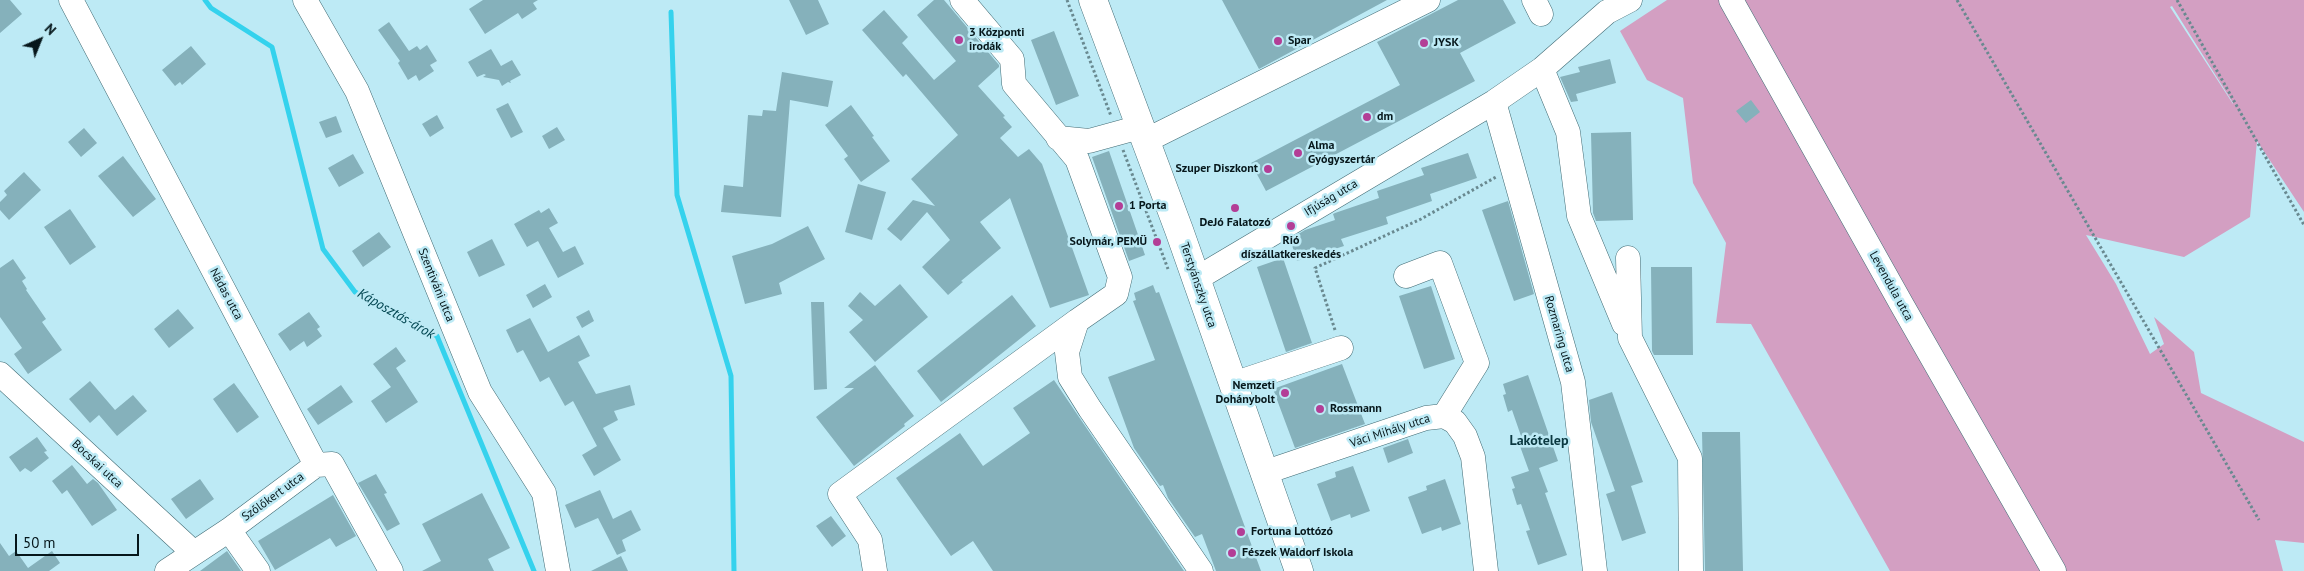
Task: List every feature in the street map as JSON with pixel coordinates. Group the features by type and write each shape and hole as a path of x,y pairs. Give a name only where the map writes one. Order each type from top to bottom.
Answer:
{"main road":[{"name":"Terstyánszky utca","path":"1093,0 1134,134 1183,278 1233,384 1299,571"}],"street":[{"name":"Nádas utca","path":"71,0 316,465"},
{"name":"Szentiváni utca","path":"305,0 356,91 480,392 544,493 558,571"},
{"path":"875,571 870,540 840,494 1116,294 1120,277 1077,159 1014,84 1012,59 962,0"},
{"path":"1058,138 1088,141 1134,134 1428,0"},
{"name":"Ifjúság utca","path":"1183,278 1494,102 1542,69 1607,12 1630,0"},
{"name":"Levendula utca","path":"1732,0 1907,314 2054,571"},
{"path":"1542,69 1568,132 1579,216 1630,338 1690,458 1691,571"},
{"name":"Rozmaring utca","path":"1494,102 1573,382 1595,571"},
{"path":"1628,258 1630,338"},
{"path":"1406,276 1440,263 1477,363 1444,416"},
{"path":"1077,321 1067,352 1070,377 1201,571"},
{"path":"1233,384 1341,348"},
{"name":"Bocskai utca","path":"0,374 194,553"},
{"name":"Váci Mihály utca","path":"1263,473 1426,418 1444,416 1455,422 1465,436 1473,457 1486,571"},
{"path":"316,465 332,464 390,571"},
{"name":"Szőlőkert utca","path":"168,571 229,530 316,465"},
{"name":"Szőlőkert utca","path":"229,530 258,571"}],"path":[{"path":"1067,0 1134,134 1183,278"},
{"path":"1958,0 2259,520"},
{"path":"2176,0 2304,225"},
{"path":"1341,348 1315,268 1421,219 1512,168"}],"shaded area":[{"path":"1667,0 2304,0 2304,212 2257,141 2250,217 2184,257 2086,235 2116,284 2150,354 2164,344 2154,317 2194,352 2201,393 2304,442 2304,543 2275,540 2283,571 1890,571 1751,324 1716,323 1726,243 1693,183 1683,98 1647,80 1620,31","holes":["2172,6 2233,104 2170,7"]}],"building":[{"path":"0,0 10,0 22,14 0,33"},
{"path":"483,0 538,0 533,3 537,9 522,19 518,13 485,34 469,9"},
{"path":"789,0 818,0 829,24 806,35"},
{"path":"934,0 944,0 999,65 978,86 1005,116 1003,117 1012,127 1000,138 1018,157 1029,149 1042,164 1089,295 1050,308 1010,198 980,222 1001,248 961,281 963,282 948,295 922,267 950,240 927,212 901,241 887,229 913,200 935,206 911,179 958,135 906,74 903,77 862,30 884,10 908,37 902,43 934,80 956,61 917,15"},
{"name":"Spar","path":"1222,0 1387,0 1259,69"},
{"path":"1458,0 1503,0 1516,23 1460,53 1475,81 1266,191 1251,163 1400,85 1377,42"},
{"path":"389,22 409,51 417,46 420,50 427,45 437,61 430,65 434,71 419,81 416,75 408,80 398,63 400,61 378,30"},
{"path":"1054,31 1079,96 1056,105 1031,40"},
{"path":"191,46 206,64 182,85 180,82 175,86 162,70"},
{"path":"491,49 501,66 512,60 521,75 510,81 511,83 508,82 502,86 499,80 483,77 486,75 484,74 477,77 468,62"},
{"path":"1610,59 1616,83 1576,94 1578,101 1571,102 1560,77 1580,72 1578,67"},
{"path":"782,72 833,81 828,107 790,100 781,217 721,212 724,185 743,187 748,115 762,116 763,110 776,111"},
{"path":"1751,100 1760,112 1746,123 1736,111"},
{"path":"508,103 523,132 511,138 496,109"},
{"path":"851,105 890,161 861,182 844,159 848,156 825,125"},
{"path":"437,115 444,128 430,137 422,124"},
{"path":"336,116 342,132 326,138 319,122"},
{"path":"557,127 565,140 549,149 542,136"},
{"path":"84,128 97,143 81,157 68,142"},
{"path":"1631,132 1633,220 1596,221 1593,213 1591,133"},
{"name":"1 Porta","path":"1109,151 1145,255 1129,261 1092,157"},
{"path":"1468,153 1477,178 1430,194 1432,201 1386,217 1388,224 1341,239 1344,246 1297,261 1290,239 1305,230 1335,220 1333,214 1335,213 1379,198 1377,191 1424,175 1421,168"},
{"path":"353,154 364,173 339,187 328,168"},
{"path":"123,156 156,199 133,217 98,176"},
{"path":"24,172 41,190 9,220 0,210 0,202 7,195 4,191"},
{"path":"858,184 886,192 872,240 845,232"},
{"path":"1508,201 1534,294 1514,301 1482,210"},
{"path":"549,208 558,223 549,228 563,252 575,246 584,264 558,278 538,241 527,247 514,224 539,210 541,213"},
{"path":"70,209 96,247 70,265 44,227"},
{"path":"808,226 825,259 779,283 782,294 745,304 732,256 772,244"},
{"path":"379,232 391,247 363,267 352,251"},
{"path":"492,239 505,265 479,277 467,252"},
{"path":"1283,258 1312,343 1286,352 1257,267"},
{"path":"13,259 26,278 22,281 26,290 46,319 42,322 62,350 28,374 14,354 22,348 0,317 0,268"},
{"path":"1651,267 1692,267 1693,355 1654,355 1652,351"},
{"path":"545,284 552,297 533,308 526,295"},
{"path":"900,284 928,317 875,362 849,332 863,320 848,306 860,292 875,306"},
{"path":"1153,285 1156,293 1159,292 1261,571 1216,571 1202,534 1195,537 1168,498 1163,485 1160,486 1134,448 1108,377 1155,360 1133,301 1136,300 1134,293"},
{"path":"1431,286 1455,359 1424,369 1399,296"},
{"path":"1012,295 1036,326 941,402 917,371"},
{"path":"811,302 824,302 827,389 814,390"},
{"path":"178,309 194,328 169,348 154,329"},
{"path":"589,310 594,321 582,328 576,317"},
{"path":"309,312 320,327 317,329 322,336 307,347 304,341 290,351 278,334"},
{"path":"530,318 548,352 579,335 590,356 578,362 596,394 630,385 635,405 614,411 618,420 603,428 621,460 594,476 582,455 597,446 573,401 565,406 549,377 540,382 523,350 517,353 506,330"},
{"path":"396,347 406,361 396,368 418,402 386,423 371,401 391,387 373,364"},
{"name":"Rossmann","path":"1342,364 1365,424 1295,448 1273,389"},
{"path":"875,365 914,416 904,424 905,426 854,466 816,417 854,388 844,388"},
{"path":"1528,375 1558,461 1539,468 1548,492 1545,493 1567,555 1538,565 1526,531 1530,530 1521,504 1517,505 1512,489 1515,488 1511,477 1529,471 1517,438 1521,436 1512,410 1508,412 1503,395 1506,394 1503,384"},
{"path":"1054,380 1184,571 993,571 973,541 951,556 896,478 960,433 983,466 1030,433 1013,408"},
{"path":"90,381 115,410 133,395 147,411 117,436 99,415 90,423 69,399"},
{"path":"234,383 259,417 237,433 213,399"},
{"path":"341,385 353,402 318,425 307,409"},
{"path":"1612,392 1643,482 1631,486 1646,533 1622,541 1606,494 1615,491 1591,422 1589,400"},
{"path":"1702,432 1740,432 1743,571 1705,571"},
{"path":"37,437 47,451 44,452 49,458 31,472 25,468 20,472 9,457"},
{"path":"1408,439 1413,453 1388,463 1383,448"},
{"path":"72,465 87,484 93,479 98,483 117,510 92,526 67,490 62,494 52,481"},
{"path":"1353,466 1370,511 1351,518 1350,514 1331,521 1317,484 1336,477 1335,472"},
{"path":"376,474 387,493 384,494 400,524 387,531 358,483"},
{"path":"200,479 214,499 186,519 171,499"},
{"path":"1445,479 1461,524 1442,531 1441,527 1422,534 1408,497 1427,490 1426,486"},
{"path":"600,490 613,519 631,510 641,530 622,540 626,551 617,555 598,518 575,528 565,505"},
{"path":"482,493 510,548 488,559 494,571 422,571 441,561 422,524"},
{"path":"333,495 356,536 336,547 330,538 275,570 258,541"},
{"path":"831,516 846,536 832,547 816,526"},
{"path":"0,543 9,556 16,551 28,568 52,551 60,563 49,571 0,571"},
{"path":"227,551 241,571 200,571"},
{"path":"621,556 628,571 591,571"}],"waterway":[{"name":"Káposztás-árok","path":"205,0 211,8 272,47 323,249 355,292 437,336 534,571"},
{"path":"671,12 677,195 731,376 734,571"}],"place":[{"name":"3 Központi irodák","path":"959,40"},
{"name":"Spar","path":"1278,41"},
{"name":"JYSK","path":"1424,43"},
{"name":"dm","path":"1367,117"},
{"name":"Alma Gyógyszertár","path":"1298,153"},
{"name":"Szuper Diszkont","path":"1268,169"},
{"name":"1 Porta","path":"1119,206"},
{"name":"DeJó Falatozó","path":"1235,208"},
{"name":"Rió díszállatkereskedés","path":"1291,226"},
{"name":"Solymár, PEMÜ","path":"1157,242"},
{"name":"Nemzeti Dohánybolt","path":"1285,393"},
{"name":"Rossmann","path":"1320,409"},
{"name":"Fortuna Lottózó","path":"1241,532"},
{"name":"Fészek Waldorf Iskola","path":"1232,553"}],"district":[{"name":"Lakótelep","path":"1539,441"}]}
